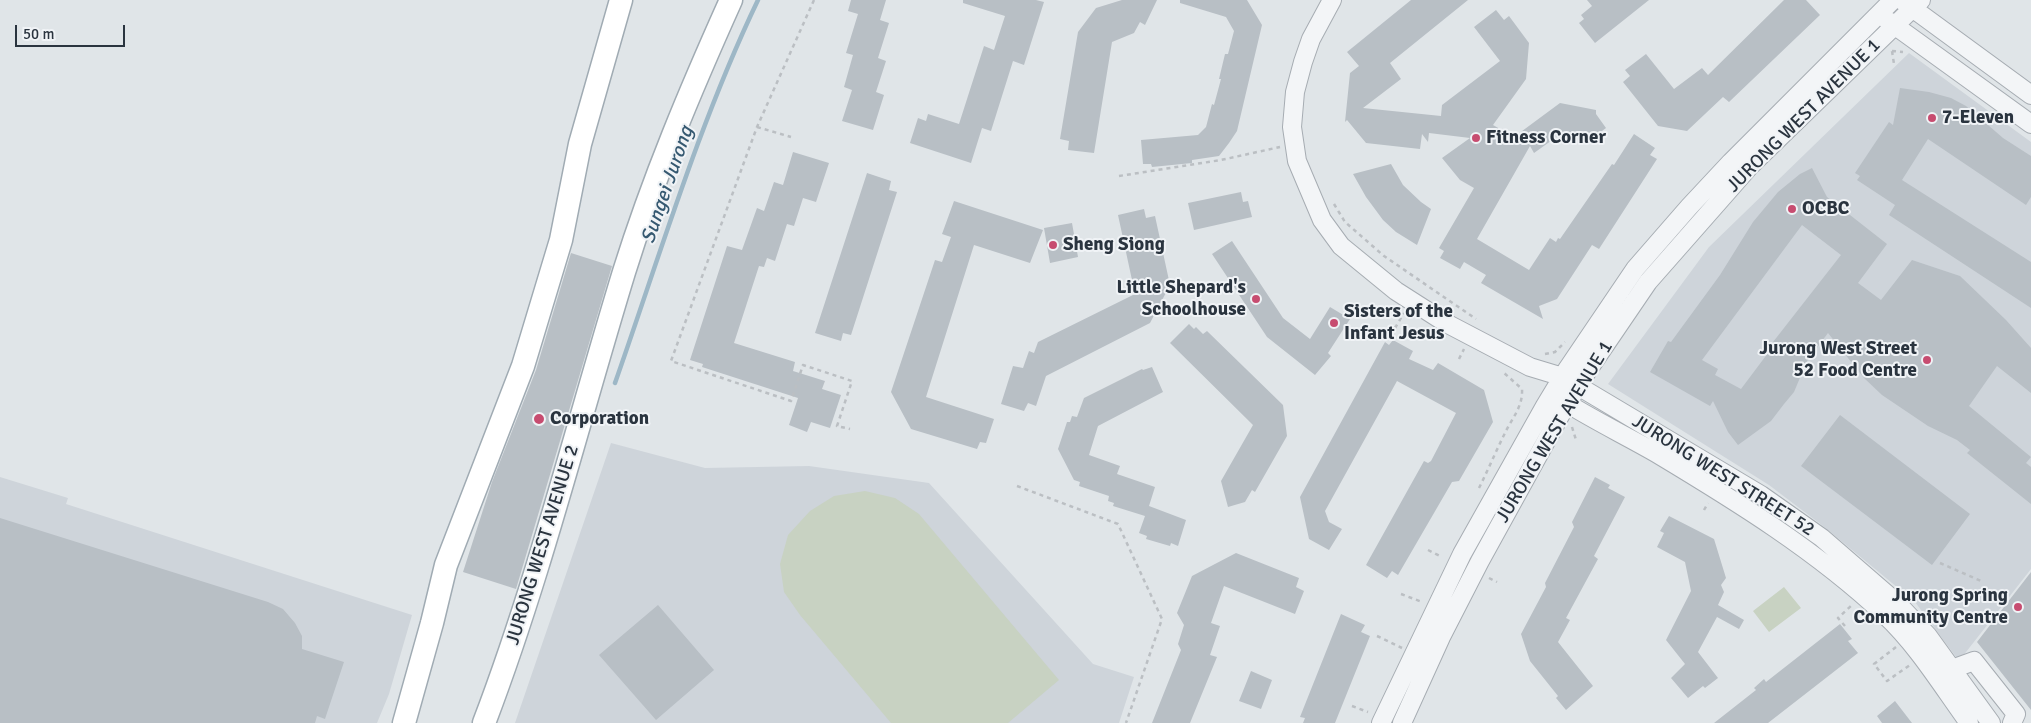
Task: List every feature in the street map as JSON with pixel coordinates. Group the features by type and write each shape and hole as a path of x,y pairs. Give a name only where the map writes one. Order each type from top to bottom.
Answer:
{"main road":[{"path":"404,723 446,565 523,366 561,240 580,144 621,0"},
{"name":"JURONG WEST AVENUE 2","path":"484,723 516,639 625,270 689,93 731,0"}],"street":[{"path":"1332,0 1311,39 1303,62 1295,92 1292,127 1297,161 1322,220 1341,246 1396,291 1446,323 1536,360"},
{"name":"JURONG WEST AVENUE 1","path":"1402,723 1445,629 1567,404 1570,381 1635,269 1683,213 1731,162 1893,0"},
{"path":"1912,3 2031,95"},
{"name":"JURONG WEST AVENUE 1","path":"1378,719 1462,554 1552,394 1570,381 1653,276 1750,166 1894,27 1912,3"},
{"path":"1879,13 1894,27 2031,124"},
{"name":"JURONG WEST STREET 52","path":"1536,360 1761,495 1822,538 1897,603 1928,636 1991,723"},
{"name":"JURONG WEST STREET 52","path":"1536,360 1552,394 1654,452 1749,510 1814,556 1862,594 1907,639 1969,723"},
{"path":"1952,669 1974,661 2016,714 2012,723"}],"path":[{"path":"814,0 757,127 671,361 791,400 803,365 852,381 837,426 850,429"},
{"path":"1892,51 1894,64"},
{"path":"757,127 791,138"},
{"path":"1119,176 1222,160 1283,146"},
{"path":"1330,198 1345,222 1384,256 1481,323"},
{"path":"1395,328 1406,310"},
{"path":"1459,359 1464,350"},
{"path":"1536,360 1548,354"},
{"path":"1477,493 1506,431 1519,410 1522,397 1522,389 1501,370"},
{"path":"1522,397 1526,395"},
{"path":"1572,426 1576,440"},
{"path":"1017,486 1118,524 1162,619 1126,723"},
{"path":"1704,510 1707,505"},
{"path":"1940,563 1981,581"},
{"path":"1492,580 1497,582"},
{"path":"1401,594 1424,603"},
{"path":"1845,626 1838,618 1850,608"},
{"path":"1378,636 1403,648"},
{"path":"1907,639 1874,664 1887,681 1921,657"},
{"path":"1399,656 1406,641"},
{"path":"1352,706 1378,719"}],"shaded area":[{"path":"1909,53 2031,142 2031,569 1959,661 1915,602 1823,526 1769,485 1608,384 1709,247"},
{"path":"611,443 705,468 809,466 929,483 1093,664 1134,677 1119,723 515,723"},
{"path":"0,477 68,498 66,504 412,615 389,694 377,723 0,723"}],"green space":[{"path":"865,491 895,498 919,514 1059,680 1008,723 891,723 800,615 784,592 780,564 788,535 810,511 834,496"},
{"path":"1784,587 1801,608 1769,632 1753,611"}],"building":[{"path":"851,0 886,0 880,20 889,23 878,58 886,61 876,92 884,95 873,130 842,121 852,90 844,87 853,55 846,53 858,14 848,11"},
{"path":"963,0 1036,0 1044,2 1024,65 1013,61 991,131 982,128 971,163 910,143 918,118 926,121 928,114 959,124 984,46 994,50 1005,16 963,3"},
{"path":"1122,0 1157,0 1145,25 1140,22 1134,33 1112,42 1094,153 1068,150 1069,141 1060,139 1078,32 1096,8"},
{"path":"1180,0 1247,0 1262,25 1237,131 1219,156 1192,160 1192,163 1152,167 1151,164 1143,164 1141,140 1198,135 1206,127 1221,79 1219,79 1225,54 1228,54 1234,31 1226,17 1180,3"},
{"path":"1411,0 1468,0 1390,63 1401,79 1363,108 1441,116 1442,105 1500,61 1474,27 1496,10 1504,20 1509,16 1529,43 1526,79 1493,125 1514,137 1560,103 1596,110 1596,114 1606,128 1586,143 1581,137 1562,133 1534,153 1530,146 1477,239 1529,270 1550,238 1556,242 1558,238 1560,239 1612,164 1614,165 1634,134 1655,148 1650,155 1657,159 1599,249 1592,245 1557,299 1539,306 1543,319 1481,283 1486,275 1464,262 1460,269 1440,258 1444,251 1439,248 1474,188 1460,180 1442,158 1470,138 1429,133 1428,142 1422,134 1420,149 1366,143 1347,120 1345,122 1350,73 1359,66 1347,52"},
{"path":"1587,0 1649,0 1595,43 1579,23 1584,19 1581,15 1592,6"},
{"path":"1784,0 1806,0 1820,15 1729,102 1723,97 1687,131 1658,126 1623,82 1630,76 1625,70 1646,54 1674,89 1702,68 1708,75"},
{"path":"1900,88 1929,92 1951,98 1966,106 2003,138 2031,156 2031,197 2026,205 1928,139 1902,180 2031,262 2031,308 1889,215 1895,205 1857,180 1860,176 1855,173 1889,122 1893,125"},
{"path":"793,152 829,163 816,202 803,198 794,226 787,224 775,261 767,258 764,267 759,266 734,343 795,362 793,371 825,381 822,389 841,395 830,428 811,422 807,432 789,425 798,398 702,367 703,364 690,360 727,246 742,250 757,208 764,211 774,182 783,185"},
{"path":"1391,164 1403,185 1431,209 1417,245 1396,232 1383,220 1366,197 1353,174"},
{"path":"1812,168 1827,197 1887,244 1858,283 1881,300 1912,260 1960,276 2006,320 2031,348 2031,393 1997,366 1969,406 2031,457 2026,463 2031,467 2031,504 1967,453 1970,450 1957,440 1928,426 1882,395 1864,378 1828,333 1807,361 1794,392 1771,421 1738,445 1728,432 1713,401 1710,406 1650,372 1668,341 1671,342 1720,275 1753,222 1778,192 1800,174","holes":["1802,225 1841,255 1766,351 1768,353 1741,389 1715,375 1718,369 1702,360"]},
{"path":"867,173 891,181 889,190 897,192 851,335 843,333 841,341 815,333"},
{"path":"1241,192 1243,202 1248,201 1252,217 1194,230 1188,203"},
{"path":"954,201 1043,230 1030,263 974,245 926,397 994,419 986,443 980,442 977,449 911,429 891,392 935,260 942,262 951,237 942,234"},
{"path":"1144,209 1146,218 1155,216 1170,285 1150,323 1046,376 1036,406 1028,403 1024,411 1001,404 1013,366 1023,368 1029,351 1034,353 1038,342 1135,294 1118,215"},
{"path":"1072,223 1078,257 1050,263 1044,228"},
{"path":"1232,241 1283,318 1310,339 1330,307 1350,319 1328,353 1331,356 1315,375 1267,337 1212,254"},
{"path":"571,253 612,266 516,589 463,572 492,482 536,370"},
{"path":"1189,324 1194,329 1196,327 1203,334 1207,331 1283,405 1287,436 1255,492 1252,490 1245,502 1228,507 1221,481 1253,425 1170,343"},
{"path":"1393,340 1413,351 1409,359 1433,370 1438,363 1484,390 1493,422 1459,481 1452,482 1398,575 1392,571 1387,578 1366,565 1424,461 1428,463 1431,461 1456,413 1397,381 1325,511 1329,522 1342,529 1329,550 1309,539 1300,497 1385,342 1389,345"},
{"path":"1152,367 1163,392 1098,426 1089,455 1120,466 1117,474 1155,487 1149,506 1186,520 1178,546 1171,543 1170,546 1146,539 1147,536 1139,533 1145,516 1113,506 1114,503 1108,501 1109,496 1079,486 1080,482 1074,480 1058,449 1067,422 1070,422 1072,416 1077,417 1084,398 1142,369"},
{"path":"1840,415 1970,514 1932,565 1801,466"},
{"path":"1595,477 1610,485 1608,488 1625,497 1594,556 1598,559 1566,618 1570,620 1558,642 1593,686 1566,710 1556,698 1558,696 1530,661 1521,634 1546,587 1545,583 1574,527 1572,522"},
{"path":"1669,516 1714,539 1726,578 1721,585 1724,592 1718,605 1744,620 1739,629 1717,617 1698,652 1718,678 1705,688 1703,686 1688,698 1671,678 1685,664 1666,640 1691,591 1685,562 1657,547 1664,533 1660,531"},
{"path":"0,518 268,602 283,609 295,623 302,636 302,649 344,662 325,719 317,716 315,723 0,723"},
{"path":"1236,553 1299,578 1296,587 1304,591 1295,614 1224,586 1211,623 1220,626 1210,655 1217,657 1190,723 1152,723 1181,650 1178,644 1184,625 1177,613 1192,576"},
{"name":"Jurong Spring Community Centre","path":"2031,572 2031,710 1977,642"},
{"path":"658,605 714,670 656,720 599,655"},
{"path":"1341,614 1365,625 1361,632 1370,636 1335,723 1303,723 1305,718 1300,717"},
{"path":"1840,624 1852,639 1848,641 1858,653 1768,723 1714,723 1756,690 1754,688 1764,679 1766,682"},
{"path":"1251,671 1272,680 1261,709 1239,701"},
{"path":"1895,701 1912,723 1882,723 1877,716"}],"waterway":[{"name":"Sungei Jurong","path":"615,383 699,141 717,94 758,0"}],"place":[{"name":"7-Eleven","path":"1932,118"},
{"name":"Fitness Corner","path":"1476,138"},
{"name":"OCBC","path":"1792,209"},
{"name":"Sheng Siong","path":"1053,245"},
{"name":"Little Shepard's Schoolhouse","path":"1256,299"},
{"name":"Sisters of the Infant Jesus","path":"1334,323"},
{"name":"Jurong West Street 52 Food Centre","path":"1927,360"},
{"name":"Corporation","path":"539,419"},
{"name":"Jurong Spring Community Centre","path":"2018,607"}]}
